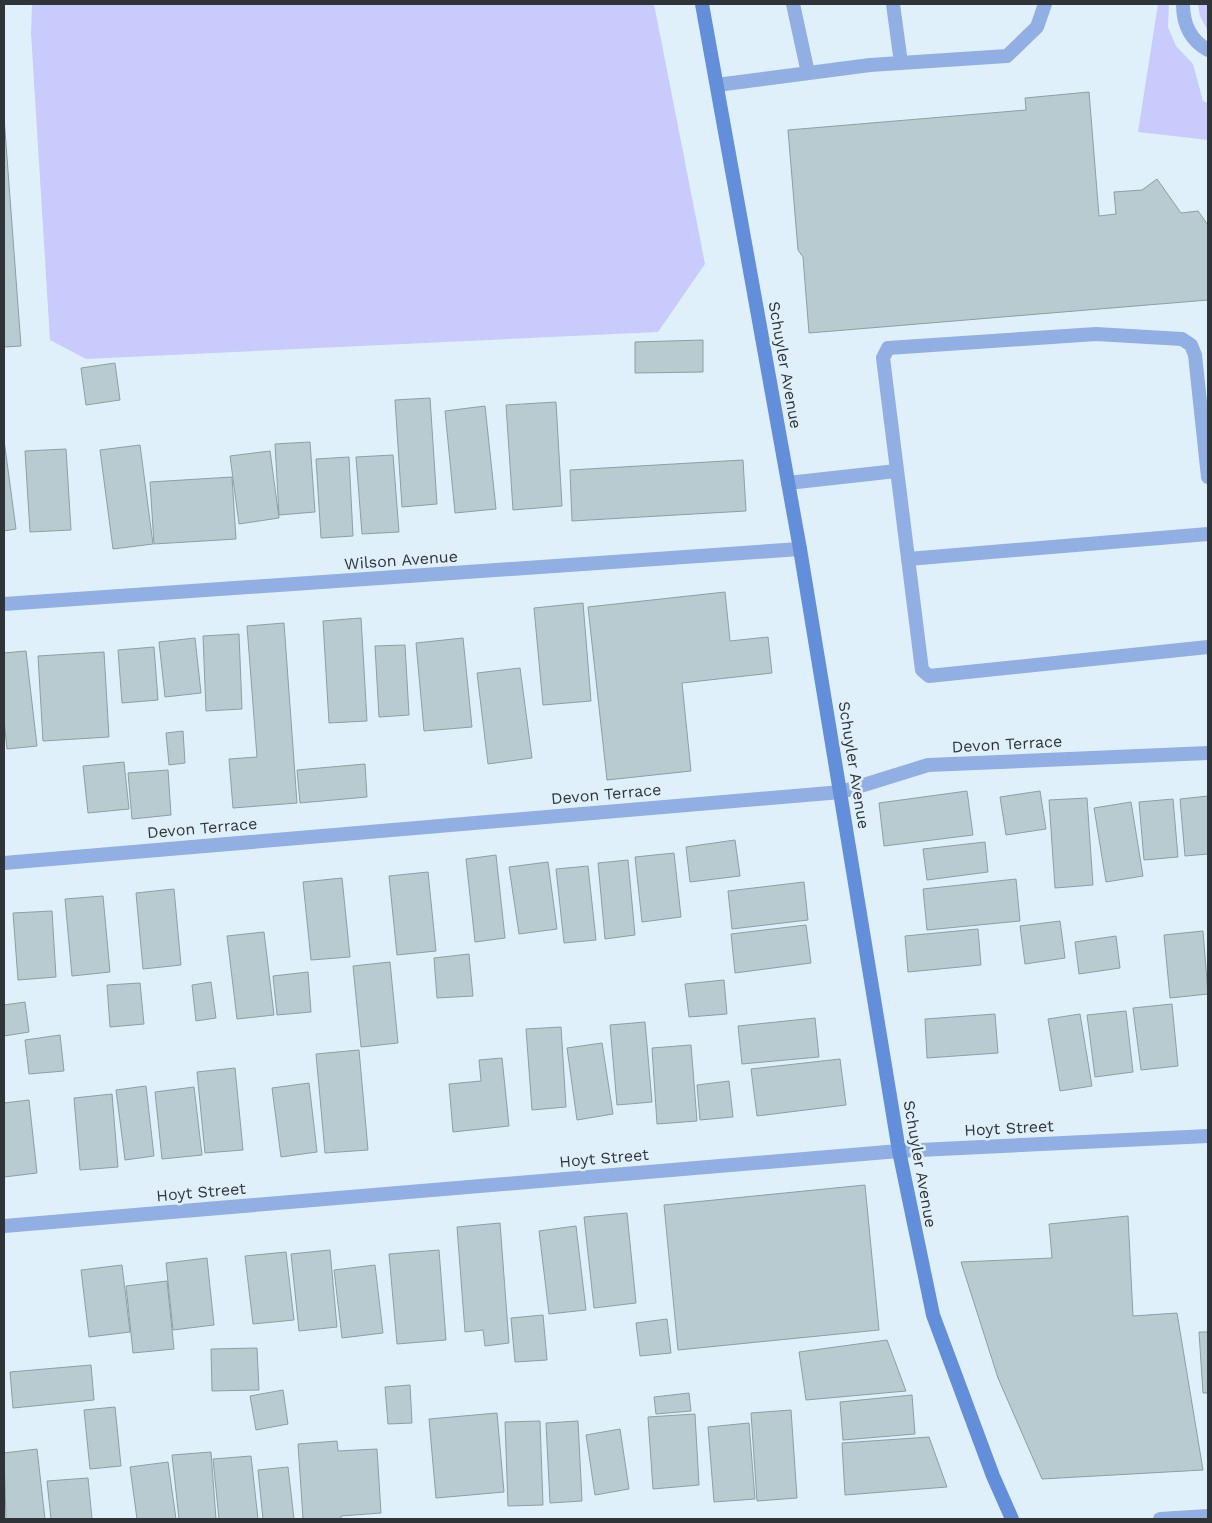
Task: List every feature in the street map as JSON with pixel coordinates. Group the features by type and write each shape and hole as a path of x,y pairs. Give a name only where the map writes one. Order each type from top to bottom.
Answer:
{"main road":[{"name":"Schuyler Avenue","path":"702,4 800,549 899,1151 933,1315 993,1476 1012,1519"}],"street":[{"path":"793,4 808,73"},
{"path":"893,4 901,63"},
{"path":"717,85 901,63 1007,56 1037,27 1045,4"},
{"path":"1183,4 1183,14 1188,32 1197,44 1208,50"},
{"path":"1208,477 1195,356 1191,345 1182,339 1096,334 888,348 883,358 922,670 929,676 1208,647"},
{"path":"788,484 896,471"},
{"path":"908,559 1208,534"},
{"name":"Wilson Avenue","path":"4,604 800,549"},
{"name":"Devon Terrace","path":"4,863 841,792 928,765 1208,753"},
{"name":"Hoyt Street","path":"4,1226 899,1151 1208,1136"},
{"path":"1160,1519 1208,1516"}],"shaded area":[{"path":"32,4 654,4 705,264 658,332 86,359 50,340 31,33"},
{"path":"1158,4 1169,4 1168,27 1176,46 1193,64 1203,101 1208,103 1208,140 1138,132"},
{"path":"1198,4 1208,4 1208,31 1200,16"}],"building":[{"path":"1089,92 1099,216 1116,214 1114,192 1142,190 1157,179 1181,213 1198,211 1208,225 1208,300 809,333 803,257 798,250 788,130 1026,110 1025,98"},
{"path":"4,117 21,346 4,347"},
{"path":"703,340 703,372 635,373 635,342"},
{"path":"115,363 120,400 86,405 81,368"},
{"path":"430,398 437,504 402,507 395,400"},
{"path":"556,402 562,506 513,510 506,405"},
{"path":"485,406 496,509 455,513 445,411"},
{"path":"4,440 16,529 4,531"},
{"path":"310,442 315,512 279,515 275,444"},
{"path":"140,445 153,544 113,549 100,450"},
{"path":"66,449 71,530 30,532 25,451"},
{"path":"270,451 279,518 239,524 230,456"},
{"path":"393,455 399,532 362,534 356,457"},
{"path":"349,457 353,536 321,538 316,459"},
{"path":"743,460 746,511 572,521 570,470"},
{"path":"232,477 236,539 154,544 150,482"},
{"path":"725,592 730,641 768,637 772,673 682,683 691,771 607,780 588,607"},
{"path":"583,603 591,701 543,705 534,608"},
{"path":"361,618 367,721 329,723 323,621"},
{"path":"284,623 297,803 233,808 229,759 257,757 247,626"},
{"path":"239,634 242,709 206,711 203,636"},
{"path":"195,638 201,693 165,697 159,642"},
{"path":"463,638 472,727 424,731 416,643"},
{"path":"405,645 409,715 379,717 375,646"},
{"path":"154,647 158,700 122,703 118,650"},
{"path":"26,651 37,746 7,749 4,720 4,653"},
{"path":"104,652 109,737 43,741 38,656"},
{"path":"520,668 532,758 488,764 477,673"},
{"path":"183,731 185,763 169,765 166,733"},
{"path":"124,762 129,809 88,813 83,766"},
{"path":"365,764 367,797 300,803 297,770"},
{"path":"168,770 171,815 132,819 128,773"},
{"path":"967,791 973,835 884,846 879,803"},
{"path":"1040,791 1046,829 1006,835 1000,797"},
{"path":"1208,796 1208,854 1185,856 1180,799"},
{"path":"1087,798 1093,885 1055,888 1049,800"},
{"path":"1173,799 1178,857 1144,860 1139,802"},
{"path":"1131,802 1143,876 1106,882 1094,808"},
{"path":"735,840 740,876 690,882 686,847"},
{"path":"985,842 988,872 927,880 923,849"},
{"path":"674,853 681,917 642,922 635,857"},
{"path":"496,855 505,938 475,942 466,859"},
{"path":"628,860 635,935 605,939 598,863"},
{"path":"548,862 557,929 519,934 509,867"},
{"path":"588,866 596,940 564,943 556,869"},
{"path":"428,872 436,951 397,955 389,876"},
{"path":"342,878 350,957 311,960 303,882"},
{"path":"1016,879 1020,921 927,930 923,889"},
{"path":"804,882 808,920 732,929 728,891"},
{"path":"174,889 181,965 143,969 136,893"},
{"path":"103,896 110,972 72,976 65,899"},
{"path":"52,911 56,977 18,980 13,913"},
{"path":"1060,921 1065,958 1025,964 1020,926"},
{"path":"806,925 811,963 735,973 731,934"},
{"path":"978,929 981,965 908,972 905,936"},
{"path":"1203,931 1208,994 1170,998 1164,935"},
{"path":"264,932 274,1015 237,1019 227,936"},
{"path":"1116,936 1120,968 1079,974 1075,942"},
{"path":"469,954 473,996 437,998 434,958"},
{"path":"390,962 398,1043 361,1047 353,966"},
{"path":"308,972 311,1012 277,1015 273,976"},
{"path":"724,980 727,1014 689,1017 685,984"},
{"path":"211,982 216,1018 196,1021 192,985"},
{"path":"140,983 144,1024 110,1027 107,985"},
{"path":"25,1002 29,1032 4,1036 4,1005"},
{"path":"1172,1004 1178,1066 1141,1070 1133,1008"},
{"path":"1126,1011 1133,1072 1095,1077 1087,1015"},
{"path":"995,1014 998,1053 927,1058 925,1019"},
{"path":"1080,1014 1092,1086 1060,1091 1048,1019"},
{"path":"815,1018 819,1057 742,1064 738,1026"},
{"path":"645,1022 652,1102 617,1105 610,1025"},
{"path":"561,1027 566,1107 532,1110 526,1029"},
{"path":"60,1035 64,1071 29,1074 25,1040"},
{"path":"602,1043 613,1114 577,1120 567,1048"},
{"path":"691,1045 697,1121 657,1124 652,1048"},
{"path":"359,1050 368,1150 325,1153 316,1054"},
{"path":"502,1058 509,1126 453,1132 449,1084 481,1081 479,1060"},
{"path":"840,1059 846,1105 757,1116 751,1069"},
{"path":"235,1068 243,1150 205,1153 197,1072"},
{"path":"729,1081 733,1117 700,1120 697,1085"},
{"path":"309,1083 317,1152 281,1157 272,1088"},
{"path":"146,1086 154,1156 125,1160 116,1090"},
{"path":"194,1087 202,1155 162,1159 155,1092"},
{"path":"112,1094 118,1167 80,1170 74,1098"},
{"path":"29,1100 37,1173 4,1177 4,1103"},
{"path":"865,1185 879,1330 678,1350 664,1205"},
{"path":"627,1213 636,1303 594,1308 584,1217"},
{"path":"1128,1216 1133,1316 1177,1313 1203,1470 1042,1479 998,1378 961,1262 1052,1258 1049,1224"},
{"path":"500,1223 509,1343 485,1346 483,1330 465,1332 457,1227"},
{"path":"576,1226 586,1310 549,1314 539,1231"},
{"path":"330,1250 337,1327 299,1331 291,1254"},
{"path":"439,1250 446,1340 397,1344 389,1254"},
{"path":"286,1252 294,1320 253,1324 245,1256"},
{"path":"207,1258 214,1325 173,1330 166,1263"},
{"path":"122,1265 130,1332 89,1337 81,1270"},
{"path":"375,1265 383,1333 342,1338 334,1270"},
{"path":"167,1281 174,1349 133,1353 126,1286"},
{"path":"543,1315 547,1360 515,1362 511,1318"},
{"path":"667,1319 671,1353 640,1356 636,1323"},
{"path":"1199,1332 1208,1332 1208,1393 1203,1393"},
{"path":"887,1340 906,1391 806,1400 799,1352"},
{"path":"257,1348 259,1390 212,1391 211,1349"},
{"path":"91,1365 94,1400 13,1408 10,1372"},
{"path":"410,1385 412,1423 388,1424 385,1387"},
{"path":"283,1390 288,1424 256,1430 250,1396"},
{"path":"689,1393 691,1411 656,1414 654,1397"},
{"path":"912,1395 915,1434 843,1440 840,1402"},
{"path":"115,1407 121,1466 90,1469 84,1410"},
{"path":"791,1410 797,1498 757,1501 751,1413"},
{"path":"497,1413 504,1492 436,1498 429,1419"},
{"path":"695,1414 699,1485 653,1489 648,1417"},
{"path":"540,1421 543,1505 508,1506 505,1422"},
{"path":"578,1421 582,1501 550,1503 546,1423"},
{"path":"749,1423 755,1499 714,1502 708,1427"},
{"path":"620,1429 629,1489 595,1495 586,1435"},
{"path":"929,1437 947,1487 845,1495 842,1443"},
{"path":"337,1441 338,1451 377,1449 381,1513 341,1516 341,1519 303,1519 298,1444"},
{"path":"37,1449 45,1519 6,1519 4,1453"},
{"path":"211,1452 216,1519 179,1519 172,1455"},
{"path":"251,1456 258,1519 219,1519 213,1459"},
{"path":"168,1462 176,1519 137,1519 130,1467"},
{"path":"288,1467 294,1519 263,1519 258,1470"},
{"path":"88,1478 92,1519 51,1519 47,1481"}]}
